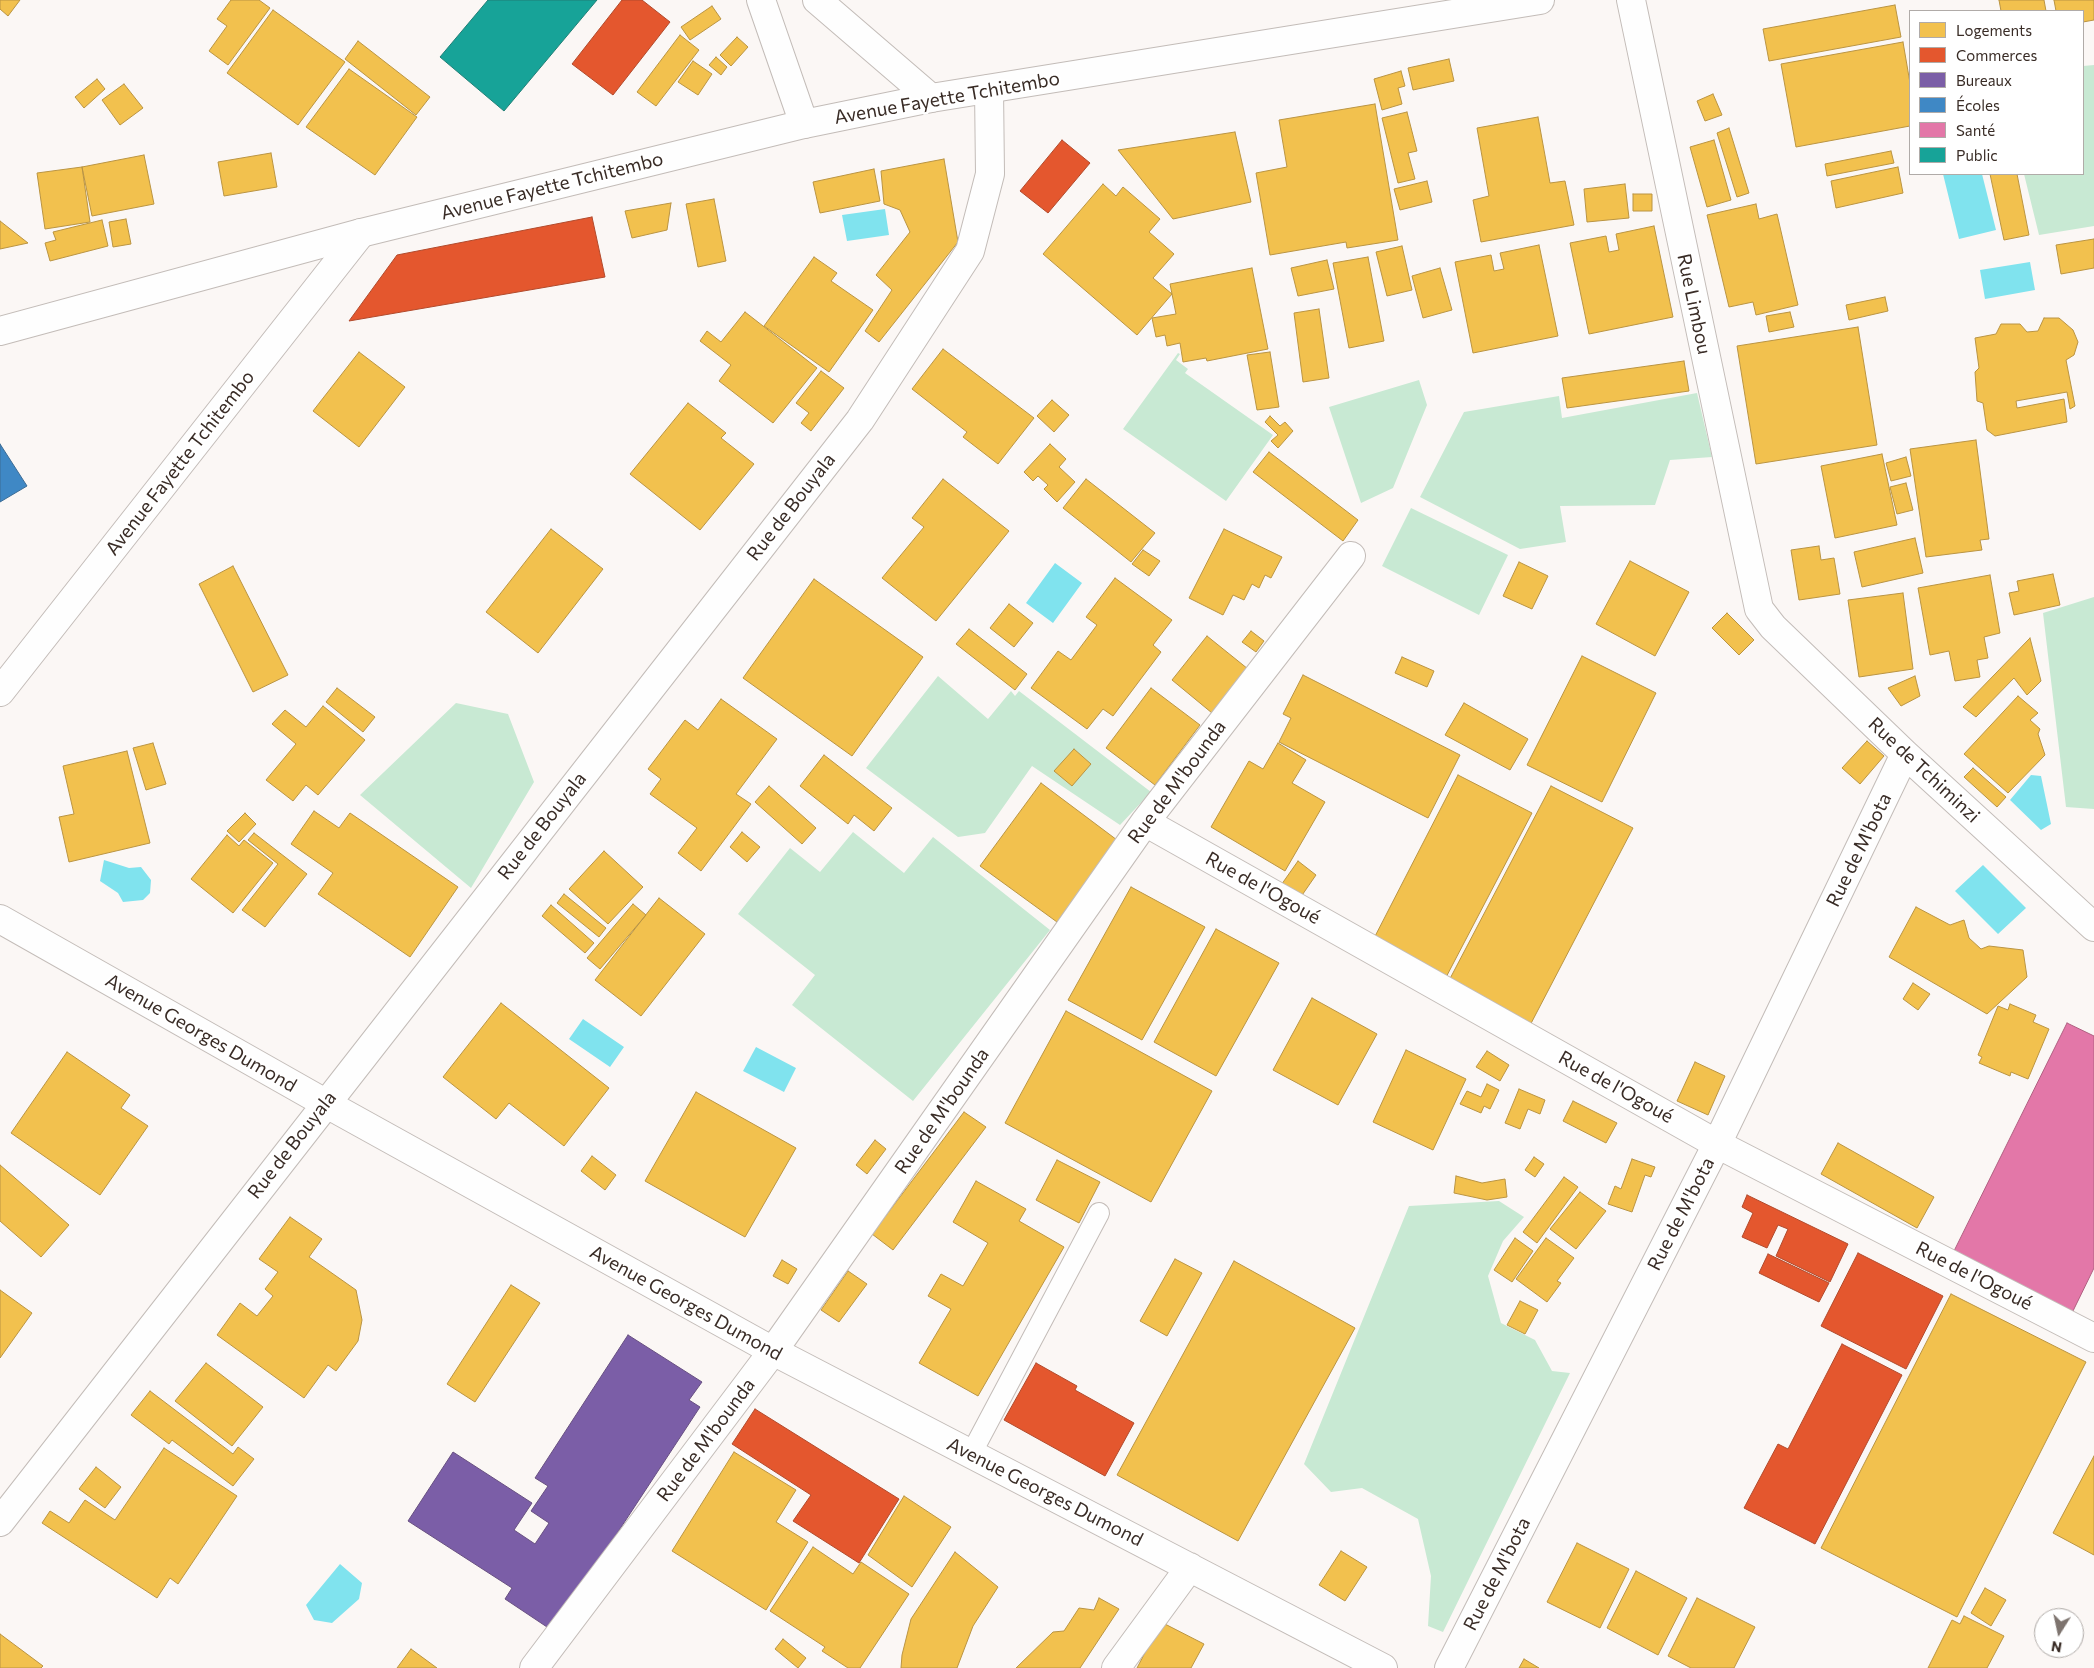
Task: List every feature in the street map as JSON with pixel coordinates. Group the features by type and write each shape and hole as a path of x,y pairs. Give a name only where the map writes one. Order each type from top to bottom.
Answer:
{"street":[{"path":"761,0 804,124"},
{"path":"817,0 931,98"},
{"name":"Avenue Fayette Tchitembo","path":"0,331 361,233 804,124 931,98 1540,0"},
{"name":"Rue Limbou","path":"1631,0 1759,608"},
{"name":"Rue de Bouyala","path":"0,1522 841,444 876,396 970,250 990,174 989,90"},
{"name":"Avenue Fayette Tchitembo","path":"0,692 361,233"},
{"name":"Rue de M'bounda","path":"534,1668 773,1351 1145,822 1351,556"},
{"name":"Rue de Tchiminzi","path":"1759,608 1772,628 1905,754 2084,904 2094,927"},
{"name":"Rue de M'bota","path":"1449,1668 1717,1144 1905,754"},
{"name":"Rue de l'Ogoué","path":"1145,822 1717,1144 2094,1338"},
{"name":"Avenue Georges Dumond","path":"0,919 325,1103 773,1351 1383,1668"},
{"path":"1116,1668 1190,1567"}],"lane":[{"path":"971,1454 1099,1213"}],"green space":[{"path":"2094,65 2094,226 2039,235 2024,175 2084,175 2084,66"},
{"path":"1178,353 1180,354 1176,360 1188,369 1185,373 1273,435 1226,501 1123,429"},
{"path":"1419,380 1427,405 1393,488 1361,503 1329,407"},
{"path":"1697,393 1712,457 1670,460 1655,505 1560,506 1566,542 1520,549 1420,497 1464,412 1559,396 1562,418"},
{"path":"1411,508 1508,555 1479,615 1382,566"},
{"path":"2094,597 2094,809 2066,807 2043,613"},
{"path":"938,676 988,719 1011,691 1015,696 1019,691 1151,792 1120,825 1032,766 985,833 958,837 866,768"},
{"path":"456,703 508,714 534,782 471,888 360,795"},
{"path":"853,832 904,873 933,837 1050,930 913,1101 792,1005 815,975 738,914 790,848 820,872"},
{"path":"1499,1201 1524,1217 1503,1241 1488,1276 1501,1323 1535,1340 1552,1371 1570,1373 1443,1632 1428,1626 1431,1576 1418,1519 1362,1488 1331,1492 1304,1464 1409,1206"}],"water":[{"path":"1943,175 1982,175 1996,230 1959,239"},
{"path":"885,209 889,235 847,241 842,215"},
{"path":"2030,262 2035,290 1985,299 1980,270"},
{"path":"1055,563 1082,583 1053,623 1026,603"},
{"path":"2031,775 2041,776 2051,824 2041,830 2010,800"},
{"path":"104,860 129,868 141,867 151,880 150,893 143,900 123,902 118,893 100,881"},
{"path":"1983,865 2026,908 1998,934 1955,891"},
{"path":"583,1019 624,1047 610,1067 569,1039"},
{"path":"756,1047 796,1068 784,1092 743,1071"},
{"path":"340,1564 362,1583 359,1599 332,1623 314,1620 306,1605"}],"building: Logements":[{"path":"0,0 20,0 8,16 0,9"},
{"path":"231,0 259,0 270,8 228,65 209,51 227,26 217,19"},
{"path":"1999,0 2044,0 2046,10 2001,10"},
{"path":"2054,0 2094,0 2094,20 2084,22 2084,10 2056,10"},
{"path":"1895,5 1901,37 1769,61 1763,29"},
{"path":"712,6 721,19 690,40 681,27"},
{"path":"273,10 345,62 298,125 227,73"},
{"path":"680,35 699,50 656,106 637,92"},
{"path":"737,37 748,47 731,66 720,55"},
{"path":"358,41 430,97 416,115 345,59"},
{"path":"1903,42 1909,77 1909,126 1796,147 1781,64"},
{"path":"716,57 727,67 721,75 709,65"},
{"path":"1449,59 1454,81 1413,90 1408,68"},
{"path":"693,61 712,74 698,95 678,82"},
{"path":"349,69 417,117 375,175 306,127"},
{"path":"1401,71 1405,86 1398,88 1402,104 1382,110 1374,79"},
{"path":"97,79 105,89 84,108 75,97"},
{"path":"124,84 143,108 120,125 102,100"},
{"path":"1713,94 1722,115 1705,121 1697,101"},
{"path":"1375,104 1398,240 1347,248 1346,242 1270,255 1256,173 1287,167 1279,120"},
{"path":"1407,112 1417,151 1408,153 1415,179 1398,183 1382,118"},
{"path":"1538,117 1550,183 1565,181 1574,225 1481,242 1473,200 1489,196 1477,128"},
{"path":"1729,128 1749,193 1737,197 1717,133"},
{"path":"1235,132 1251,202 1173,219 1118,150"},
{"path":"1714,140 1731,200 1707,207 1690,147"},
{"path":"1891,151 1894,163 1827,176 1825,164"},
{"path":"271,153 277,187 224,196 218,162"},
{"path":"144,155 154,204 92,216 82,167"},
{"path":"944,159 958,242 879,342 865,331 892,290 876,275 910,232 900,210 884,204 881,171"},
{"path":"82,167 90,222 45,229 37,173"},
{"path":"1898,167 1903,193 1836,208 1831,181"},
{"path":"874,169 880,201 820,213 813,182"},
{"path":"1990,175 2017,175 2029,235 2004,240"},
{"path":"1427,181 1432,202 1400,210 1394,189"},
{"path":"1103,184 1116,196 1123,187 1160,219 1149,232 1174,254 1153,278 1172,294 1137,335 1043,254"},
{"path":"1625,184 1629,218 1587,222 1584,189"},
{"path":"1633,194 1652,194 1652,211 1633,211"},
{"path":"714,199 726,261 698,267 686,204"},
{"path":"671,203 667,230 632,238 625,211"},
{"path":"1756,204 1759,219 1777,214 1798,305 1756,315 1753,302 1729,307 1707,215"},
{"path":"126,219 131,244 113,247 109,222"},
{"path":"102,220 108,246 50,261 45,243 56,240 53,232"},
{"path":"0,221 28,243 0,249"},
{"path":"1654,226 1673,317 1589,334 1570,243 1606,236 1609,252 1619,250 1616,234"},
{"path":"2094,239 2094,268 2061,274 2056,245"},
{"path":"1539,245 1558,336 1473,353 1455,262 1491,255 1494,271 1504,269 1500,253"},
{"path":"1402,246 1412,290 1387,296 1376,252"},
{"path":"814,257 837,273 831,281 873,310 829,372 764,326"},
{"path":"1368,257 1384,341 1349,348 1333,263"},
{"path":"1327,260 1334,289 1298,296 1291,268"},
{"path":"1252,268 1268,349 1207,361 1206,358 1183,362 1180,343 1167,346 1165,335 1156,337 1152,318 1176,314 1170,284"},
{"path":"1440,268 1452,310 1423,318 1412,276"},
{"path":"1885,297 1888,311 1849,320 1846,305"},
{"path":"1319,309 1329,378 1303,382 1294,313"},
{"path":"745,312 817,368 773,423 719,381 731,365 700,341 707,331 721,342"},
{"path":"1790,312 1794,327 1769,332 1766,316"},
{"path":"2044,318 2059,318 2073,330 2078,342 2074,355 2066,360 2075,406 2070,409 2067,392 2016,401 2017,408 2064,399 2067,422 1995,436 1987,430 1983,403 1977,401 1975,372 1979,368 1975,338 1996,334 2001,324 2020,324 2027,332 2038,331"},
{"path":"1858,327 1877,445 1756,464 1737,346"},
{"path":"943,349 1034,418 998,464 963,437 967,432 912,389"},
{"path":"359,352 405,387 359,447 313,411"},
{"path":"1270,352 1279,407 1257,410 1247,355"},
{"path":"1684,361 1689,391 1567,408 1562,378"},
{"path":"821,371 844,388 811,431 801,423 809,413 796,403"},
{"path":"1052,400 1069,415 1054,432 1037,416"},
{"path":"688,403 726,433 721,438 754,464 700,530 630,474"},
{"path":"1270,416 1280,426 1285,422 1293,431 1278,448 1271,441 1278,435 1265,422"},
{"path":"1976,440 1989,539 1980,540 1982,550 1926,557 1910,449"},
{"path":"1050,444 1066,459 1059,467 1075,482 1057,502 1044,489 1048,485 1038,476 1033,481 1024,472"},
{"path":"1269,452 1358,520 1343,541 1253,472"},
{"path":"1882,454 1897,525 1835,538 1821,466"},
{"path":"1906,457 1911,476 1891,481 1886,463"},
{"path":"943,479 1009,531 936,621 882,578 924,527 912,518"},
{"path":"1086,479 1155,533 1131,562 1063,508"},
{"path":"1906,483 1913,510 1897,514 1890,487"},
{"path":"551,529 603,569 538,653 486,612"},
{"path":"1224,529 1282,557 1271,578 1265,575 1259,588 1252,584 1244,600 1233,595 1223,615 1189,598"},
{"path":"1915,538 1923,573 1862,587 1854,552"},
{"path":"1819,546 1821,560 1834,558 1840,594 1799,600 1791,550"},
{"path":"1143,550 1160,561 1149,576 1132,564"},
{"path":"1630,561 1689,592 1655,656 1596,624"},
{"path":"1519,562 1548,576 1532,609 1503,596"},
{"path":"233,566 288,675 253,692 199,584"},
{"path":"2053,574 2060,605 2014,615 2009,593 2019,591 2017,581"},
{"path":"1990,575 2000,633 1984,637 1988,658 1977,660 1980,677 1955,681 1949,651 1930,655 1918,588"},
{"path":"1115,578 1172,620 1153,645 1161,652 1113,716 1103,709 1087,729 1031,688 1058,651 1071,660 1097,625 1086,617"},
{"path":"814,579 923,657 852,756 743,678"},
{"path":"1903,593 1913,669 1859,677 1848,600"},
{"path":"1009,604 1033,623 1014,647 990,628"},
{"path":"1727,613 1754,640 1739,655 1712,628"},
{"path":"969,629 1027,674 1015,690 956,644"},
{"path":"1251,631 1264,641 1256,652 1242,642"},
{"path":"1207,636 1248,669 1212,713 1172,680"},
{"path":"2030,638 2041,681 2027,695 2014,678 1976,717 1963,707"},
{"path":"1582,656 1656,693 1602,802 1527,765"},
{"path":"1402,657 1434,671 1427,687 1395,673"},
{"path":"1303,675 1460,755 1428,818 1279,742 1291,718 1283,714"},
{"path":"1915,676 1920,696 1901,706 1888,688"},
{"path":"337,688 375,717 363,732 326,702"},
{"path":"1151,688 1200,725 1155,785 1106,748"},
{"path":"2018,696 2038,713 2030,720 2040,729 2038,734 2045,755 2008,793 1964,754"},
{"path":"721,699 777,739 736,794 751,804 701,871 678,853 697,828 650,794 661,779 648,769 685,720 698,730"},
{"path":"1464,703 1528,739 1510,770 1445,735"},
{"path":"323,706 365,740 318,795 306,785 293,801 266,780 296,744 272,724 285,710 306,727"},
{"path":"1867,741 1884,756 1860,784 1842,768"},
{"path":"153,743 166,784 146,790 133,748"},
{"path":"1278,743 1306,760 1292,783 1325,802 1285,871 1211,827 1249,761 1263,769"},
{"path":"1074,749 1091,764 1072,786 1054,771"},
{"path":"127,751 150,843 69,862 59,817 74,814 63,766"},
{"path":"824,755 892,808 874,831 854,815 848,824 800,786"},
{"path":"1973,768 2006,797 1997,807 1964,777"},
{"path":"1458,775 1532,813 1443,983 1370,946"},
{"path":"1041,783 1117,840 1057,922 980,866"},
{"path":"769,786 816,828 802,844 755,802"},
{"path":"1551,786 1633,828 1526,1033 1444,990"},
{"path":"314,811 339,828 350,813 458,887 410,957 318,894 333,873 291,844"},
{"path":"245,813 256,824 239,842 227,831"},
{"path":"742,832 760,847 747,862 730,847"},
{"path":"254,833 307,874 265,927 242,910 278,864 248,840"},
{"path":"227,835 239,846 244,840 273,863 233,913 191,879"},
{"path":"604,851 643,887 608,924 569,889"},
{"path":"1298,861 1316,875 1298,901 1279,888"},
{"path":"1131,887 1205,927 1142,1040 1068,1000"},
{"path":"564,894 606,928 599,937 557,903"},
{"path":"659,898 705,934 641,1016 595,980"},
{"path":"633,904 646,915 600,969 587,958"},
{"path":"551,905 594,943 585,953 542,916"},
{"path":"1916,907 1950,925 1964,920 1969,938 1981,949 1989,946 2023,950 2027,977 1987,1014 1889,957"},
{"path":"1216,929 1279,963 1216,1076 1154,1042"},
{"path":"1913,983 1930,994 1918,1010 1903,999"},
{"path":"1312,998 1377,1034 1338,1105 1273,1070"},
{"path":"501,1003 609,1088 564,1146 509,1103 496,1119 443,1077"},
{"path":"2010,1004 2036,1015 2033,1022 2049,1029 2028,1079 2011,1072 2010,1076 1979,1063 1982,1057 1978,1055 1998,1006 2008,1010"},
{"path":"1066,1011 1212,1091 1151,1202 1005,1123"},
{"path":"1406,1050 1466,1079 1433,1150 1373,1122"},
{"path":"1487,1051 1509,1065 1500,1081 1476,1067"},
{"path":"67,1052 130,1095 121,1108 148,1126 100,1195 11,1133"},
{"path":"1695,1062 1725,1076 1708,1115 1677,1101"},
{"path":"1487,1084 1499,1090 1490,1109 1484,1106 1481,1113 1460,1104 1467,1091 1481,1097"},
{"path":"1519,1089 1545,1100 1540,1114 1528,1109 1520,1129 1505,1123"},
{"path":"696,1092 796,1148 745,1237 645,1181"},
{"path":"1573,1101 1617,1123 1606,1143 1563,1121"},
{"path":"964,1112 986,1127 893,1250 872,1234"},
{"path":"875,1140 886,1149 867,1174 856,1165"},
{"path":"1838,1143 1934,1197 1917,1228 1821,1174"},
{"path":"592,1156 616,1175 605,1190 581,1171"},
{"path":"1534,1157 1544,1164 1535,1177 1525,1170"},
{"path":"1632,1159 1655,1167 1651,1177 1645,1175 1632,1212 1608,1204 1615,1186 1621,1189"},
{"path":"1057,1160 1100,1182 1079,1223 1036,1200"},
{"path":"0,1165 69,1225 41,1257 0,1221"},
{"path":"1456,1176 1482,1183 1505,1179 1507,1197 1487,1200 1454,1193"},
{"path":"1564,1177 1578,1187 1537,1243 1523,1232"},
{"path":"976,1181 1026,1209 1019,1221 1064,1247 978,1396 919,1363 951,1309 928,1296 941,1274 963,1286 988,1243 953,1222"},
{"path":"1580,1192 1606,1211 1576,1249 1550,1229"},
{"path":"290,1217 322,1239 309,1257 356,1290 362,1320 358,1341 336,1371 328,1365 304,1398 217,1335 240,1303 257,1316 273,1296 265,1289 278,1272 259,1259"},
{"path":"1515,1238 1533,1251 1512,1282 1494,1270"},
{"path":"1546,1238 1574,1258 1557,1281 1561,1283 1547,1302 1516,1279"},
{"path":"1175,1259 1202,1273 1167,1336 1140,1321"},
{"path":"782,1260 797,1269 788,1284 773,1276"},
{"path":"1234,1261 1355,1328 1238,1541 1117,1475"},
{"path":"848,1271 867,1284 839,1322 821,1310"},
{"path":"511,1285 540,1303 475,1402 447,1384"},
{"path":"0,1290 32,1313 0,1358"},
{"path":"1951,1294 2086,1362 1957,1617 1821,1548"},
{"path":"1520,1301 1538,1310 1525,1334 1507,1325"},
{"path":"206,1363 263,1407 232,1446 175,1401"},
{"path":"150,1391 233,1454 238,1447 254,1459 233,1486 172,1440 169,1444 131,1415"},
{"path":"164,1448 237,1496 178,1584 170,1578 157,1598 42,1523 50,1511 69,1523 85,1500 115,1520"},
{"path":"734,1452 796,1490 776,1522 808,1542 766,1610 672,1551"},
{"path":"2094,1456 2094,1555 2053,1533"},
{"path":"96,1467 121,1487 105,1508 79,1489"},
{"path":"904,1496 951,1527 912,1587 868,1555"},
{"path":"1577,1543 1629,1569 1600,1628 1547,1602"},
{"path":"813,1547 853,1574 861,1562 909,1594 860,1668 848,1668 822,1651 825,1647 770,1611"},
{"path":"1341,1551 1367,1567 1345,1601 1319,1585"},
{"path":"955,1552 998,1587 973,1626 957,1668 901,1668 902,1655 911,1619"},
{"path":"1636,1571 1687,1598 1658,1655 1607,1628"},
{"path":"1985,1588 2006,1600 1991,1626 1971,1613"},
{"path":"1099,1598 1119,1609 1080,1668 1016,1668 1053,1632 1064,1631 1079,1608 1094,1610"},
{"path":"1697,1598 1755,1627 1734,1668 1691,1668 1668,1656"},
{"path":"1964,1616 2004,1636 1987,1668 1928,1668 1952,1620 1960,1624"},
{"path":"1161,1622 1204,1644 1191,1668 1137,1668"},
{"path":"0,1634 43,1666 41,1668 0,1668"},
{"path":"783,1639 806,1658 798,1668 775,1649"},
{"path":"411,1649 437,1668 397,1668"},
{"path":"1524,1659 1539,1668 1519,1668"}],"building: Commerces":[{"path":"622,0 642,0 670,22 613,95 572,64"},
{"path":"1062,140 1090,163 1048,213 1020,191"},
{"path":"592,217 605,277 349,321 397,255"},
{"path":"1747,1195 1848,1244 1830,1282 1776,1256 1788,1229 1778,1225 1767,1248 1742,1237 1753,1213 1742,1207"},
{"path":"1858,1253 1943,1296 1906,1369 1821,1326"},
{"path":"1768,1254 1829,1283 1819,1302 1759,1273"},
{"path":"1842,1344 1902,1375 1815,1544 1744,1508 1778,1444 1788,1449"},
{"path":"1036,1363 1077,1386 1075,1390 1134,1423 1105,1476 1004,1420"},
{"path":"755,1409 899,1499 859,1563 793,1521 811,1495 732,1444"}],"building: Bureaux":[{"path":"628,1335 702,1382 689,1400 700,1407 553,1631 505,1599 512,1588 408,1521 453,1452 532,1503 514,1530 535,1544 549,1523 531,1511 548,1486 535,1478"}],"building: Écoles":[{"path":"0,444 27,486 0,502"}],"building: Santé":[{"path":"2067,1023 2094,1036 2094,1268 2072,1313 1952,1255"}],"building: Public":[{"path":"488,0 597,0 504,111 440,57"}]}
